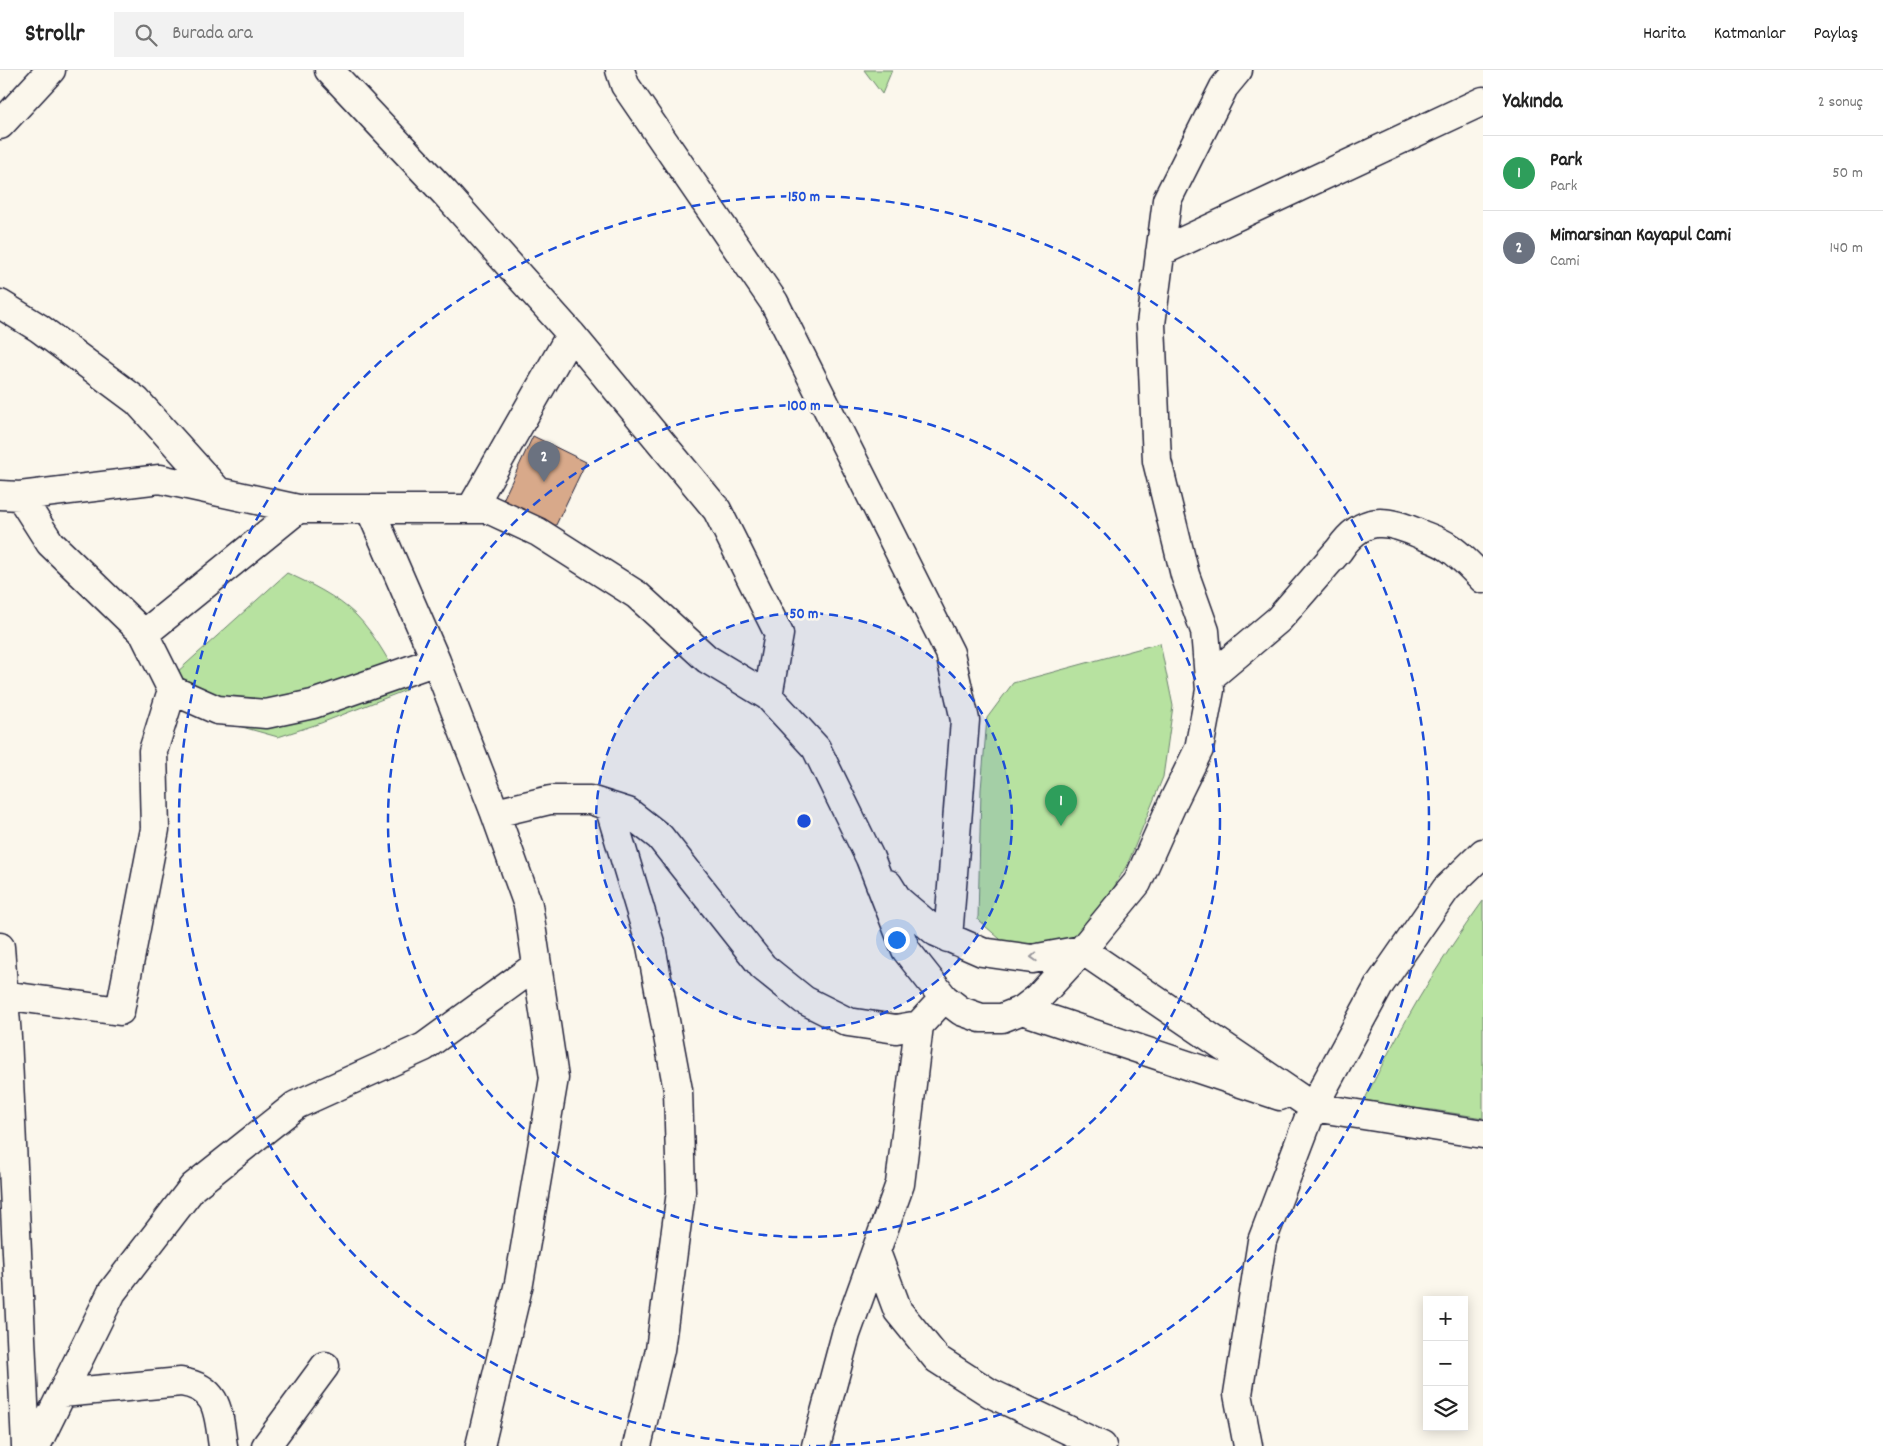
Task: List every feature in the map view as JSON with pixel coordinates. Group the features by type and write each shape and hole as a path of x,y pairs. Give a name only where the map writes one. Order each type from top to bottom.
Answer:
{"street":[{"path":"0,124 51,70"},
{"path":"329,70 445,193 571,334 717,510 779,634 768,696"},
{"path":"620,70 625,85 774,302 950,653 965,720 948,938"},
{"path":"10,496 160,479 298,509 488,509 538,532 638,595 707,659 768,696 816,748 870,858 906,950 944,998 961,1011 981,1018 1002,1018 1022,1010 1039,997 1082,950 1137,883 1199,749 1210,690 1205,631 1185,575 1157,461 1151,324 1167,200 1226,76"},
{"path":"1160,252 1483,101"},
{"path":"0,304 39,328 137,401 218,492"},
{"path":"471,509 571,334"},
{"path":"10,496 50,543 144,634 172,690 217,710 266,714 313,704 436,661"},
{"path":"144,634 298,509"},
{"path":"370,509 436,661 495,813 528,905 554,1078 519,1283 480,1446"},
{"path":"1209,678 1279,619 1339,550 1347,538 1358,529 1386,522 1400,525 1448,547 1483,578"},
{"path":"4,995 120,1012 155,829 153,751 172,690"},
{"path":"495,813 550,800 590,800 628,812 660,837 763,967 804,1000 848,1022 896,1029 920,1026"},
{"path":"609,806 651,946 678,1090 681,1192 660,1350 637,1446"},
{"path":"1248,1446 1238,1394 1262,1241 1313,1106 1380,984 1446,889 1483,853"},
{"path":"870,858 898,900 936,932 982,952 1032,959 1082,950 1313,1106"},
{"path":"0,947 15,1208 11,1356 26,1446"},
{"path":"36,1446 112,1292 193,1187 296,1105 424,1046 537,965"},
{"path":"816,1446 846,1334 900,1184 920,1026 944,998"},
{"path":"1022,1010 1313,1106 1483,1134"},
{"path":"0,1172 15,1208"},
{"path":"876,1252 898,1311 937,1359 990,1393 1102,1446"},
{"path":"266,1446 325,1366"},
{"path":"62,1393 181,1382 193,1383 204,1389 213,1398 218,1410 223,1446"}],"green space":[{"path":"864,70 892,70 882,94"},
{"path":"287,573 332,596 356,615 377,641 406,690 321,723 278,737 235,725 166,682"},
{"path":"1160,643 1173,706 1163,777 1128,863 1095,920 1058,963 1022,958 978,920 981,790 987,718 1013,683"},
{"path":"1483,901 1483,1118 1433,1110 1363,1103 1418,999 1449,949"}],"building":[{"path":"533,436 586,462 555,527 502,502"}],"place":[{"name":"Mimarsinan Kayapul Cami","path":"544,482"},
{"name":"Park","path":"1061,826"}]}
